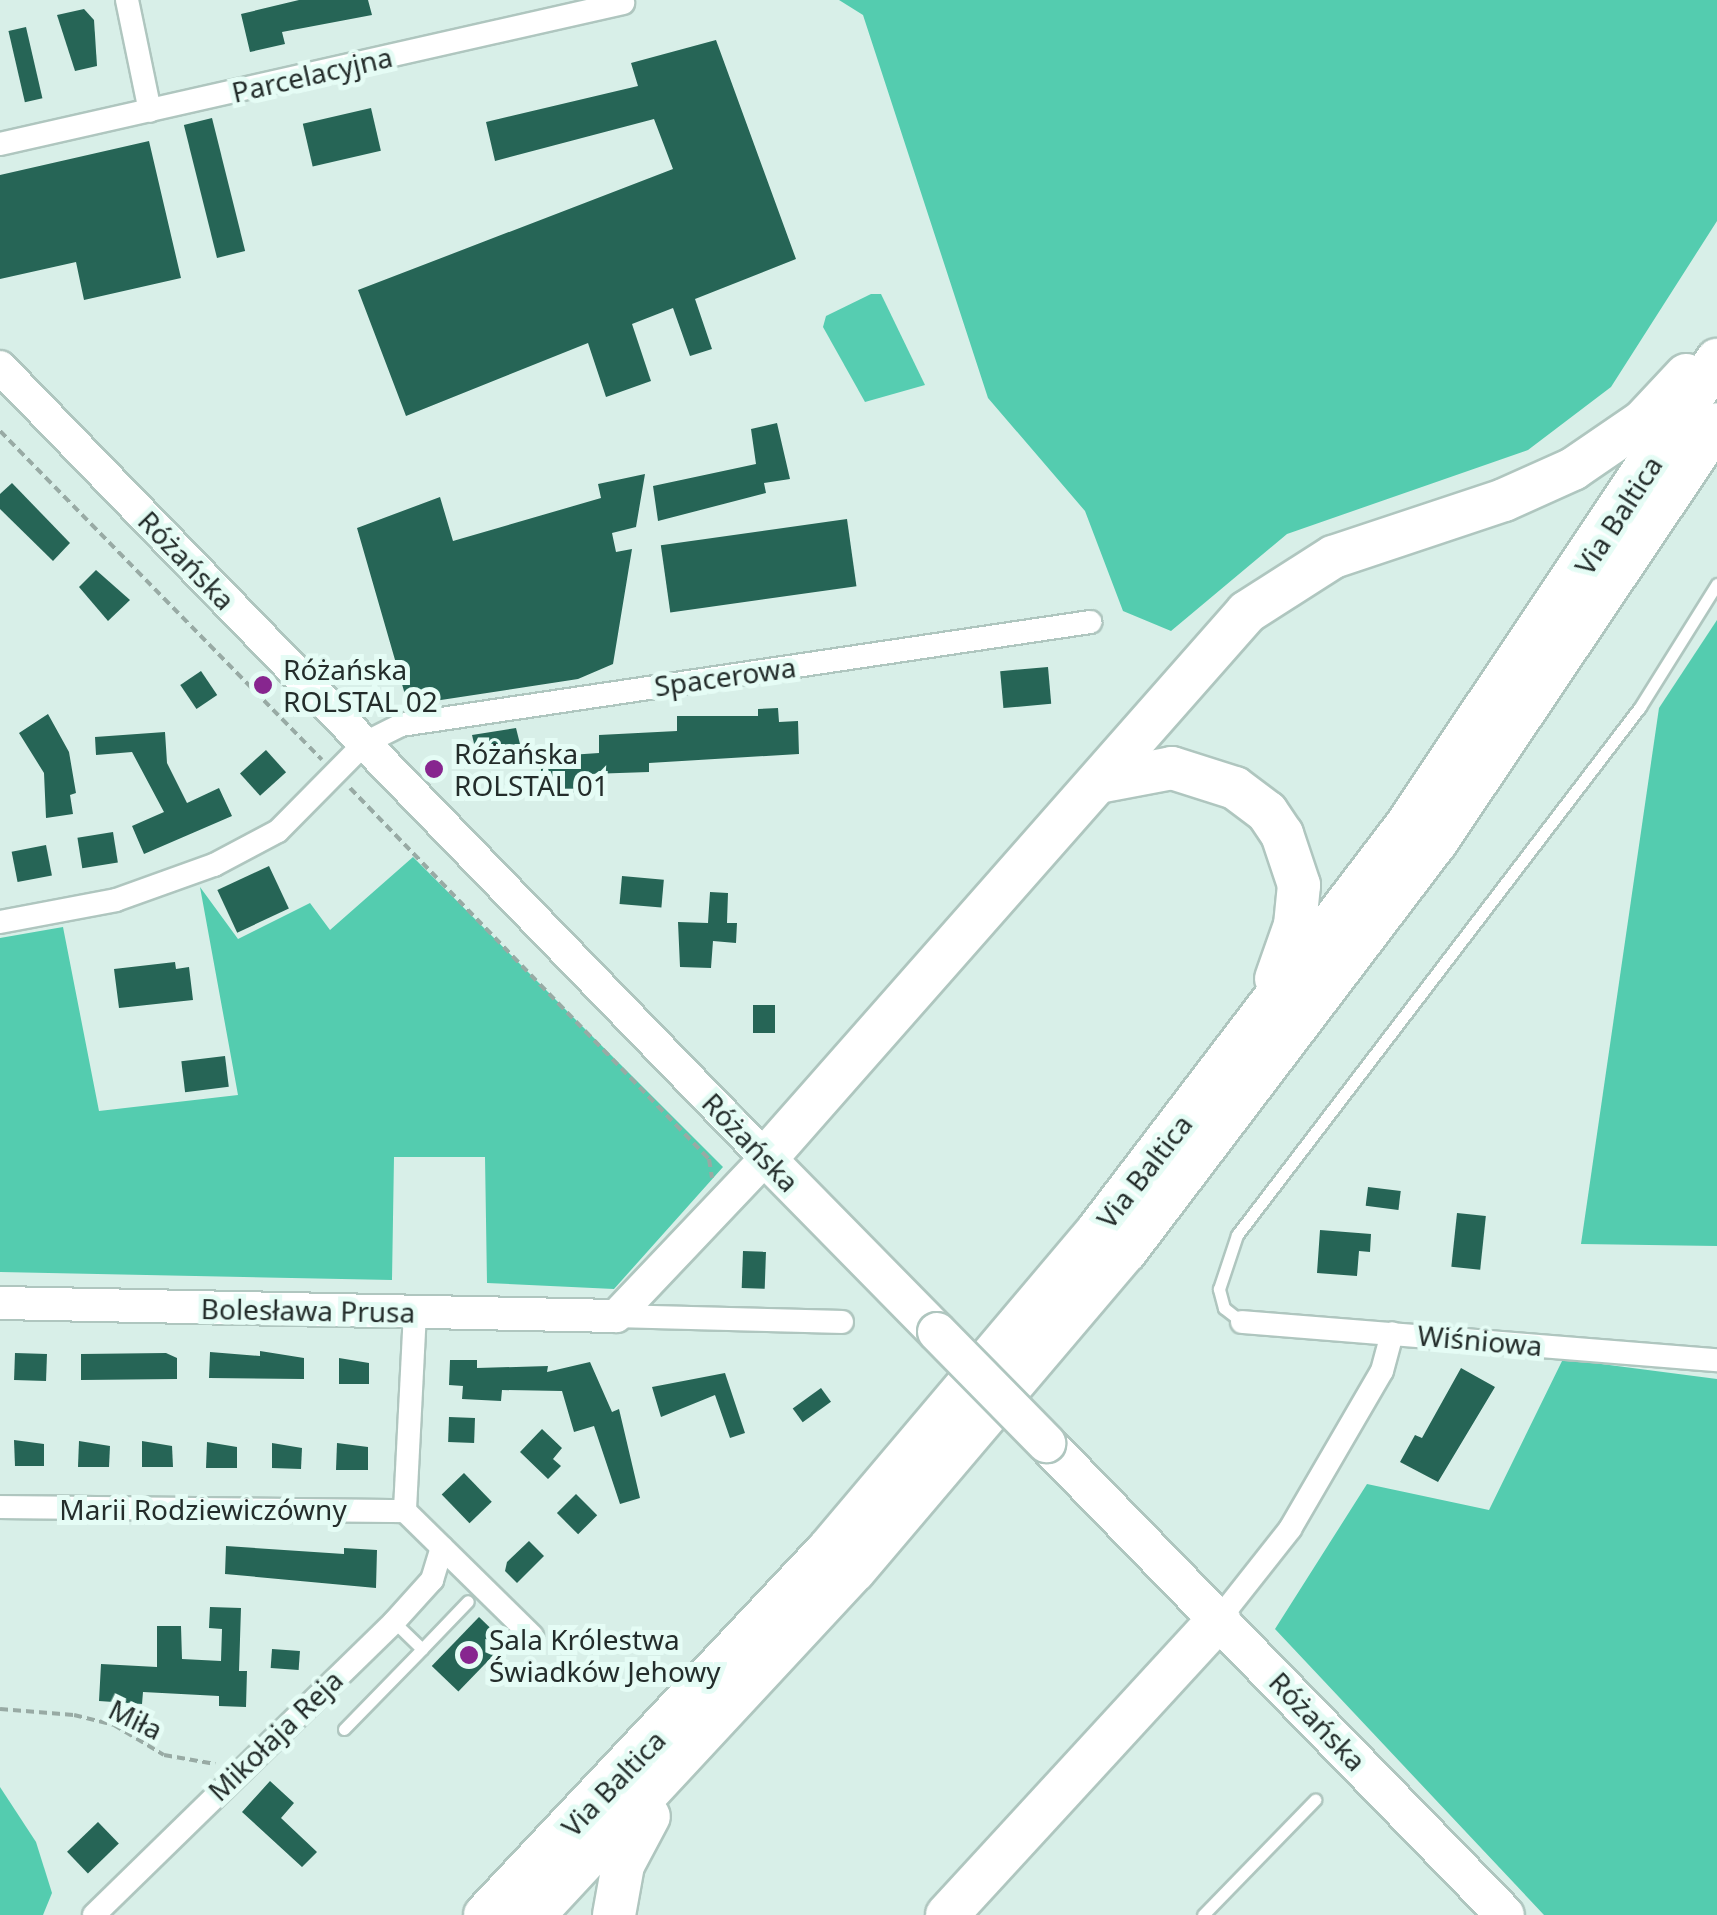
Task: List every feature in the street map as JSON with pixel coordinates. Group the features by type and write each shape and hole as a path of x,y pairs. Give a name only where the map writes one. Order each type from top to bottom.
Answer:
{"highway":[{"path":"766,1158 1099,782 1205,654 1272,592 1373,540 1504,500 1573,468 1642,421 1717,341"},
{"name":"Via Baltica","path":"485,1915 828,1550 1003,1346 1252,1034 1468,738 1717,360"},
{"name":"Via Baltica","path":"534,1915 686,1756 943,1471 1234,1112 1503,747 1717,424"},
{"path":"1099,782 1172,768 1205,777 1254,800 1282,834 1298,885 1295,926 1252,1034"},
{"path":"947,1915 1219,1619"},
{"path":"614,1915 623,1865 686,1756"}],"main road":[{"name":"Różańska","path":"766,1158 1504,1915"}],"street":[{"path":"127,0 150,111"},
{"name":"Parcelacyjna","path":"0,144 624,3"},
{"name":"Różańska","path":"0,367 766,1158"},
{"name":"Spacerowa","path":"0,922 116,900 214,865 278,831 365,743 401,724 1090,622"},
{"path":"616,1316 766,1158"},
{"name":"Bolesława Prusa","path":"0,1303 842,1322"},
{"path":"414,1312 405,1510 532,1636"},
{"name":"Wiśniowa","path":"1242,1322 1717,1360"},
{"path":"1219,1619 1290,1529 1382,1370 1392,1333"},
{"name":"Marii Rodziewiczówny","path":"0,1506 405,1510"},
{"name":"Mikołaja Reja","path":"94,1915 394,1622 432,1580 442,1547"}],"lane":[{"path":"1242,1322 1224,1308 1219,1289 1246,1223 1640,707 1717,584"},
{"path":"344,1729 468,1602"},
{"path":"394,1622 422,1649"},
{"path":"1203,1915 1315,1800"}],"path":[{"path":"0,431 708,1159 712,1187"},
{"name":"Miła","path":"0,1709 101,1722 164,1755 198,1764 254,1756"}],"shaded area":[{"path":"839,0 1717,0 1717,221 1611,387 1528,450 1287,534 1171,631 1123,611 1085,511 988,398 863,15"},
{"path":"871,294 881,294 925,385 865,402 823,327 826,316"},
{"path":"1717,620 1717,1246 1581,1244 1659,708"},
{"path":"413,857 723,1167 614,1289 487,1283 485,1157 394,1157 392,1280 0,1272 0,938 63,927 99,1111 238,1095 200,887 238,939 310,903 330,930"},
{"path":"1563,1359 1717,1379 1717,1915 1544,1915 1275,1629 1367,1484 1489,1510"},
{"path":"0,1787 36,1842 52,1893 43,1915 0,1915"}],"building":[{"path":"299,0 368,0 372,15 282,32 285,44 250,52 241,14"},
{"path":"84,9 94,20 97,66 75,71 57,15"},
{"path":"26,27 42,98 25,102 8,31"},
{"path":"716,40 796,259 695,299 712,349 690,356 673,308 632,324 651,381 606,397 588,343 406,416 358,290 673,169 654,119 495,161 486,122 638,86 631,63"},
{"path":"371,108 381,151 313,167 303,124"},
{"path":"212,118 245,251 217,258 184,125"},
{"path":"149,141 181,278 84,300 76,262 0,279 0,175"},
{"path":"777,423 790,479 764,483 766,493 658,521 653,486 756,464 751,429"},
{"path":"645,474 636,527 612,533 616,552 632,549 613,664 578,679 408,705 357,528 440,497 453,541 601,498 598,484"},
{"path":"12,483 70,543 53,561 0,509 0,494"},
{"path":"847,519 856,586 670,613 661,545"},
{"path":"96,570 130,600 108,621 79,587"},
{"path":"1048,667 1051,704 1003,708 1000,671"},
{"path":"201,671 217,695 196,709 180,685"},
{"path":"778,708 779,722 798,721 799,754 649,763 649,772 590,774 592,791 543,795 540,757 599,753 599,735 677,731 677,716 758,716 758,709"},
{"path":"48,714 69,752 76,793 70,795 73,814 46,818 44,773 19,733"},
{"path":"516,728 520,744 477,756 472,735"},
{"path":"165,732 167,763 187,803 219,788 232,816 144,854 132,826 164,812 132,752 96,755 95,737"},
{"path":"266,750 286,772 260,796 240,773"},
{"path":"113,832 118,863 82,868 77,838"},
{"path":"46,845 52,875 18,882 12,852"},
{"path":"269,866 289,909 237,933 217,890"},
{"path":"622,876 664,880 661,908 620,904"},
{"path":"710,892 728,893 727,923 737,923 736,943 713,941 711,968 680,967 678,922 708,923"},
{"path":"175,962 176,969 189,967 193,1000 119,1008 114,969"},
{"path":"753,1005 775,1005 775,1033 753,1033"},
{"path":"225,1056 229,1087 185,1092 181,1061"},
{"path":"1368,1187 1401,1191 1398,1210 1366,1206"},
{"path":"1457,1213 1486,1216 1480,1270 1451,1267"},
{"path":"1320,1230 1371,1234 1370,1252 1359,1251 1357,1276 1317,1273"},
{"path":"743,1251 766,1252 765,1289 742,1288"},
{"path":"260,1351 304,1358 304,1379 209,1378 210,1352 260,1356"},
{"path":"15,1353 47,1354 46,1381 14,1380"},
{"path":"166,1353 177,1358 177,1379 81,1380 81,1354"},
{"path":"339,1358 369,1363 369,1384 339,1384"},
{"path":"450,1360 477,1360 477,1368 548,1366 547,1372 590,1362 612,1412 619,1409 640,1498 620,1504 594,1426 574,1432 562,1391 502,1390 501,1401 462,1399 463,1386 449,1385"},
{"path":"1461,1368 1495,1387 1438,1482 1400,1462 1415,1435 1422,1438"},
{"path":"725,1373 745,1433 730,1438 715,1395 661,1417 652,1387"},
{"path":"821,1388 831,1402 803,1422 793,1409"},
{"path":"449,1417 475,1418 474,1443 448,1442"},
{"path":"542,1429 562,1448 553,1459 561,1466 548,1479 520,1452"},
{"path":"14,1440 44,1444 44,1466 15,1466"},
{"path":"79,1441 110,1446 109,1467 78,1467"},
{"path":"142,1441 172,1446 173,1467 142,1467"},
{"path":"207,1442 237,1447 237,1468 206,1468"},
{"path":"272,1443 302,1448 301,1469 272,1468"},
{"path":"337,1443 368,1447 368,1470 336,1470"},
{"path":"464,1473 492,1502 469,1523 442,1495"},
{"path":"576,1494 597,1515 578,1534 557,1513"},
{"path":"529,1541 544,1556 517,1583 505,1571 507,1562"},
{"path":"226,1546 344,1554 344,1548 377,1550 376,1588 225,1574"},
{"path":"210,1607 241,1608 239,1671 247,1671 246,1707 219,1706 219,1696 143,1692 142,1704 99,1701 101,1664 157,1667 157,1626 181,1626 182,1659 221,1661 222,1629 209,1628"},
{"name":"Sala Królestwa Świadków Jehowy","path":"479,1617 506,1643 458,1692 432,1666"},
{"path":"272,1649 300,1651 299,1670 271,1668"},
{"path":"270,1781 294,1803 281,1818 317,1852 302,1867 242,1812"},
{"path":"98,1822 119,1844 88,1873 67,1852"}],"place":[{"name":"Różańska ROLSTAL 02","path":"263,685"},
{"name":"Różańska ROLSTAL 01","path":"434,769"},
{"name":"Sala Królestwa Świadków Jehowy","path":"469,1655"}]}
